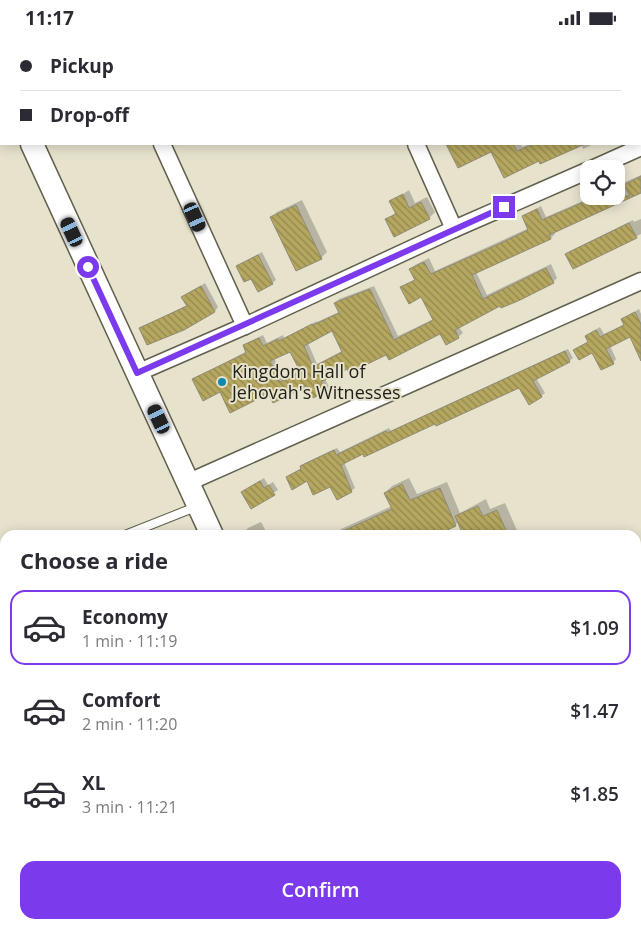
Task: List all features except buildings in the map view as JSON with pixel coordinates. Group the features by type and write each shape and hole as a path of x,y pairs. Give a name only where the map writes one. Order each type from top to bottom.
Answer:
{"street":[{"path":"32,145 210,530"},
{"path":"162,145 245,325"},
{"path":"416,145 454,229"},
{"path":"611,160 641,147"},
{"path":"137,373 580,173"},
{"path":"189,482 641,281"}],"lane":[{"path":"137,530 199,505"}],"place":[{"name":"Kingdom Hall of Jehovah's Witnesses","path":"222,382"}],"route":[{"path":"88,267 137,373 504,207"}]}
